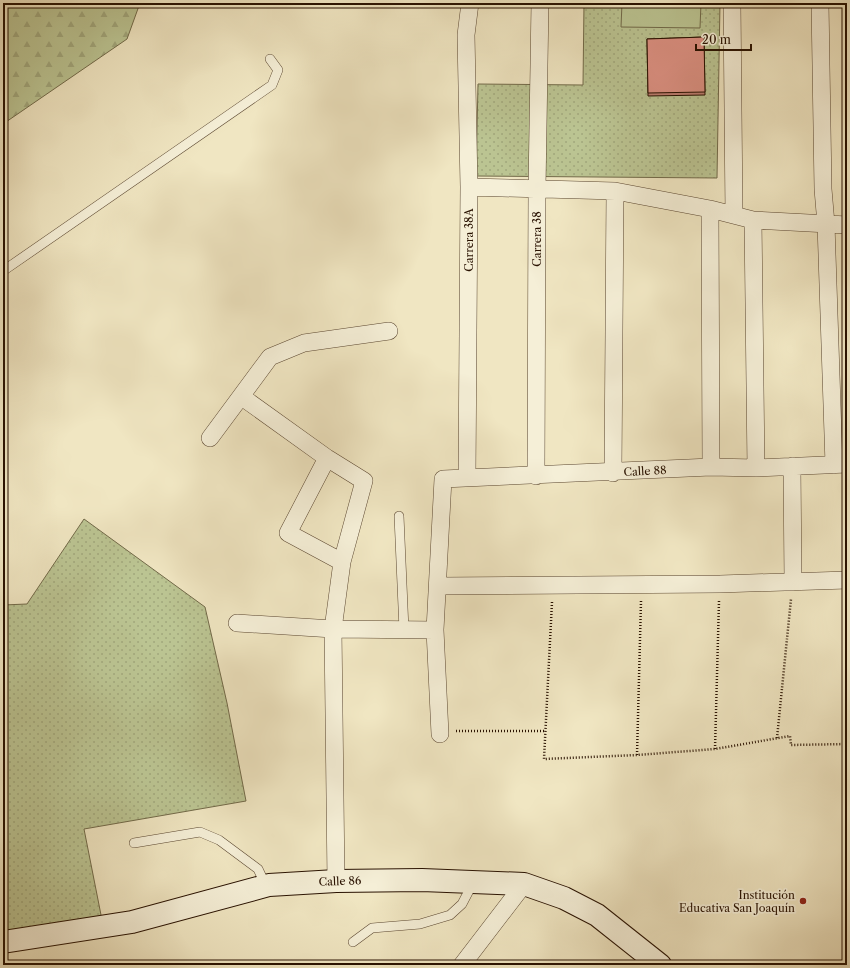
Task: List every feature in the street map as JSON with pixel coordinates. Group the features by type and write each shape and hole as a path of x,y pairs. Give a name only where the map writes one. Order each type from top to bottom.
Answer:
{"main road":[{"name":"Calle 86","path":"3,942 132,922 266,886 336,881 422,880 524,884 564,898 597,915 660,965"}],"street":[{"name":"Carrera 38A","path":"467,478 469,187 466,35 470,3"},
{"name":"Carrera 38","path":"536,476 537,188 540,3"},
{"path":"732,3 734,215"},
{"path":"820,3 823,189 840,428 840,465"},
{"path":"469,187 615,191 710,209 753,220 847,225"},
{"path":"613,473 615,191"},
{"path":"710,209 711,467"},
{"path":"753,220 756,468"},
{"path":"210,438 242,397 270,357 304,343 389,331"},
{"path":"242,397 327,458 364,481 342,562 333,629 336,881"},
{"path":"327,458 288,533 342,562"},
{"name":"Calle 88","path":"439,586 443,479 613,473 711,467 756,468 840,465"},
{"path":"792,466 793,582"},
{"path":"440,733 436,630 439,586 720,584 847,580"},
{"path":"237,623 333,629 436,630"},
{"path":"462,965 524,884"}],"lane":[{"path":"3,271 272,85 278,70 270,59"},
{"path":"399,516 404,630"},
{"path":"134,843 200,832 219,840 258,869 266,886"},
{"path":"353,942 372,928 420,924 450,915 462,904 474,882"}],"path":[{"path":"777,738 793,582"},
{"path":"715,749 720,584"},
{"path":"553,585 544,731 544,759 637,755 715,749 790,736 791,745 847,744"},
{"path":"637,755 641,585"},
{"path":"440,733 544,731"}],"green space":[{"path":"3,3 140,3 127,39 3,124"},
{"path":"584,3 720,3 717,178 476,176 478,84 583,85"},
{"path":"622,3 701,3 700,28 621,27"},
{"path":"84,519 205,607 227,703 246,801 84,829 102,920 3,936 3,605 27,604"}],"building":[{"path":"704,37 705,92 648,93 647,39"}],"place":[{"name":"Institución Educativa San Joaquín","path":"803,901"}]}
